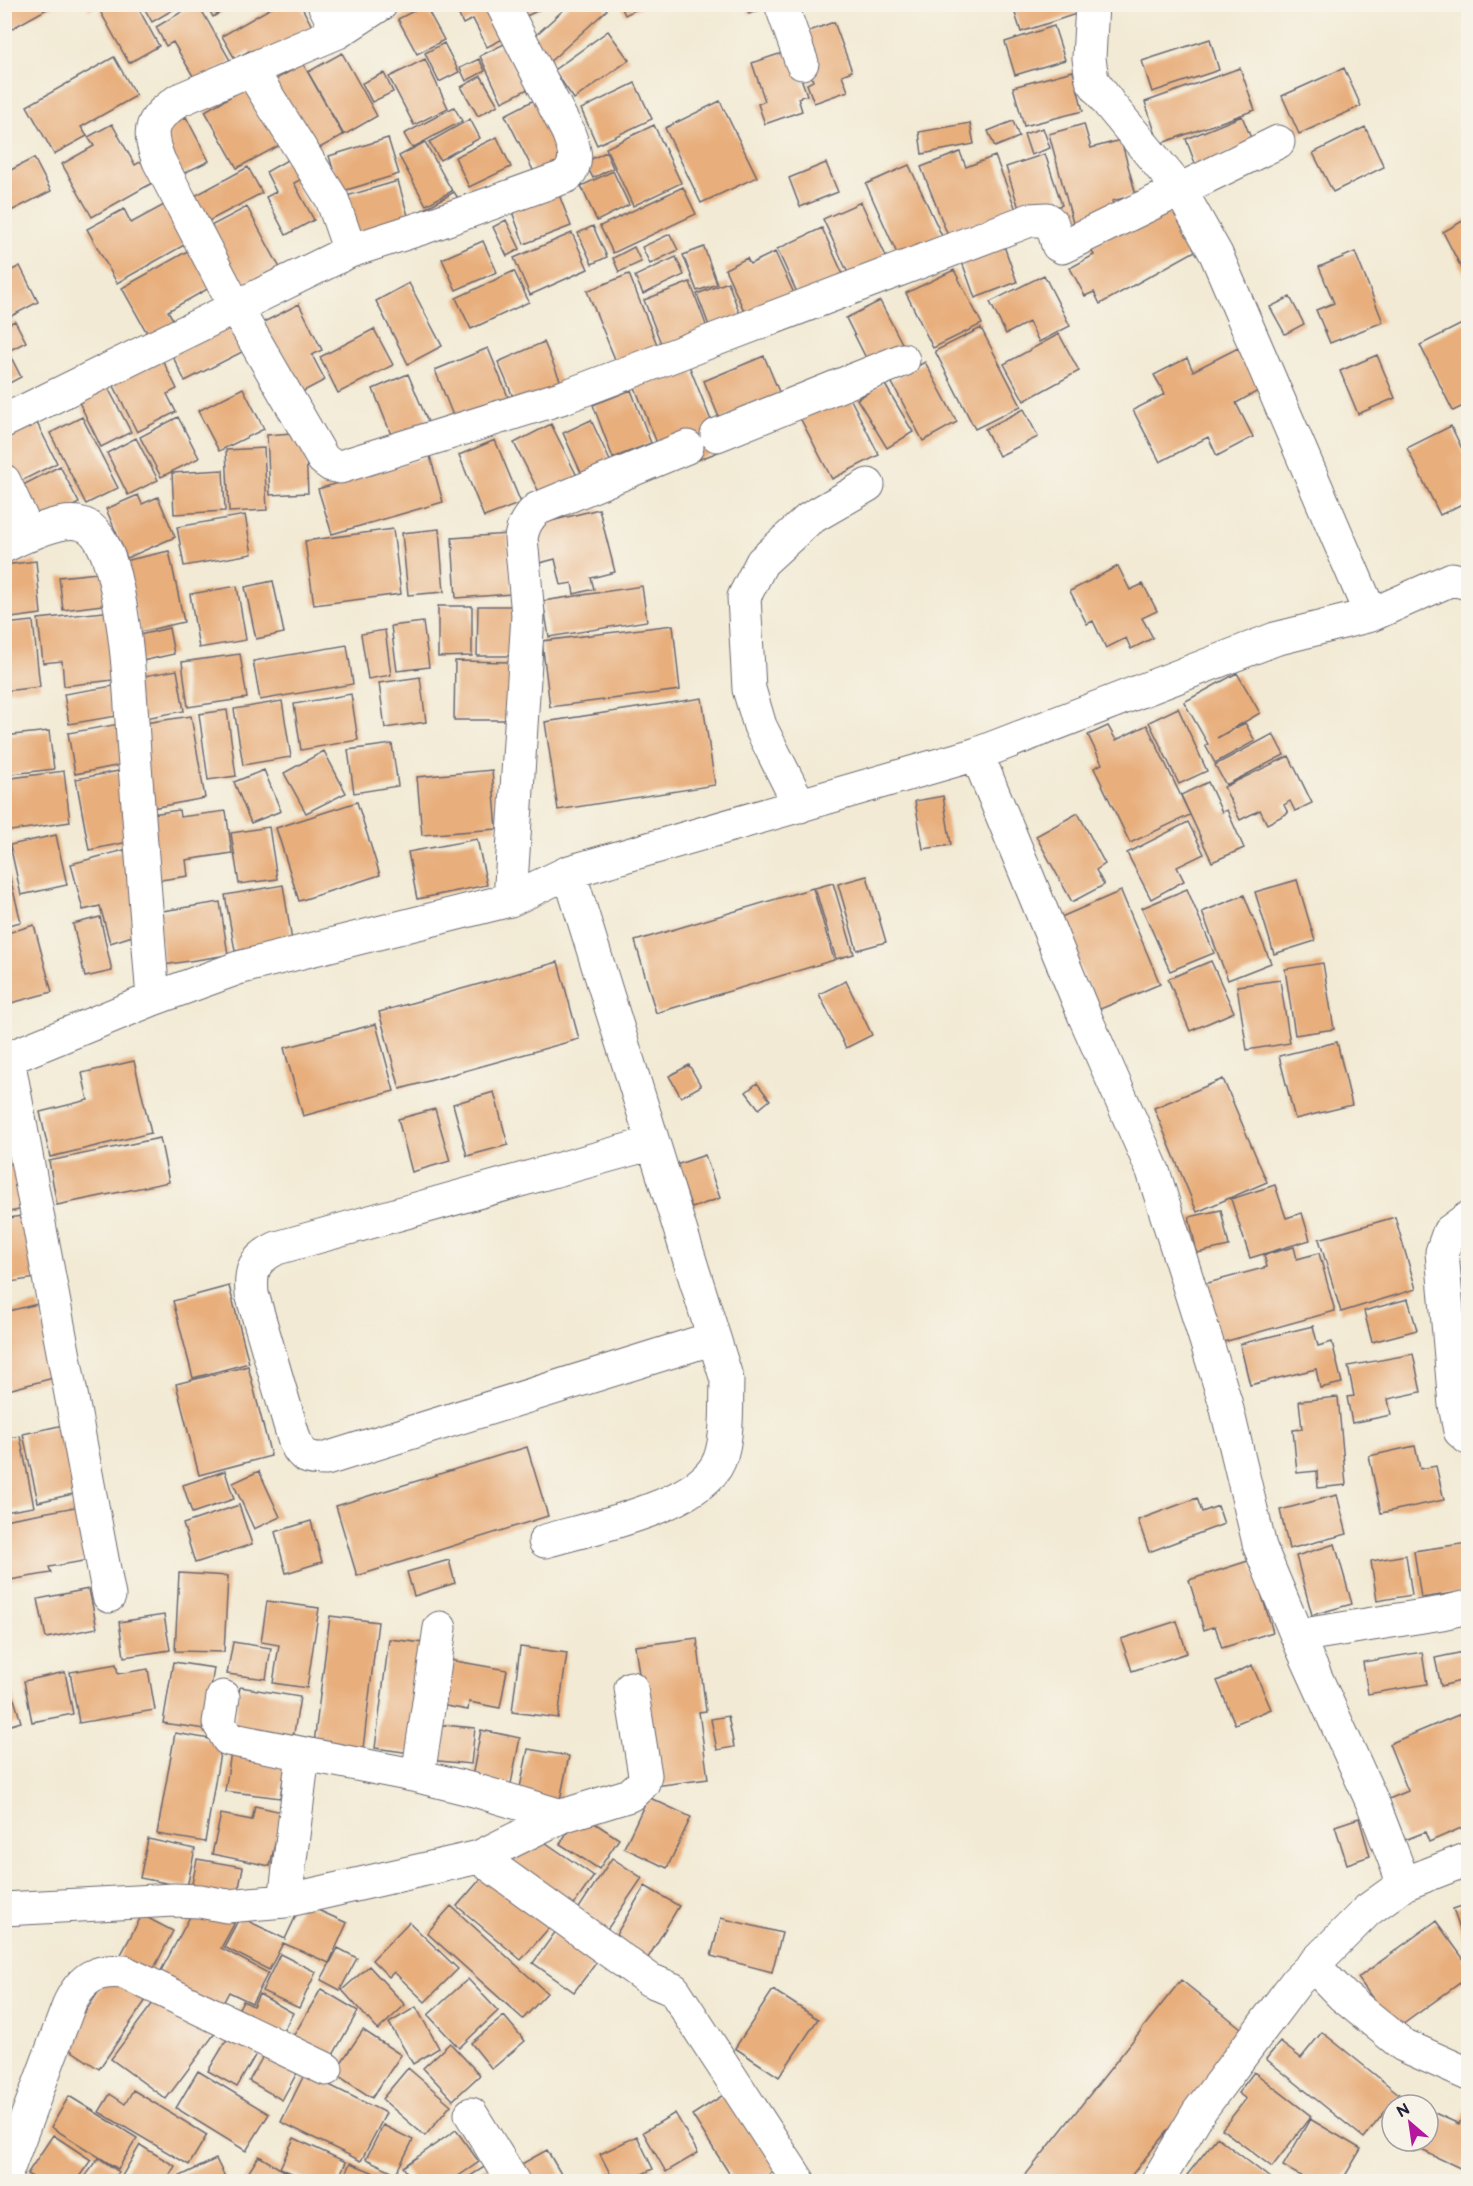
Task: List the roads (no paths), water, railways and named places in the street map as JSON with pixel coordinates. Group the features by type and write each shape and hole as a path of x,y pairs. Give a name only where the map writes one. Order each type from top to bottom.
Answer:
{"street":[{"path":"381,4 331,18 251,70 179,100 166,109 151,131 152,143 159,161 236,308 323,459 331,465 340,467 564,397 1030,220 1047,219 1052,224 1058,245 1062,247 1278,142"},
{"path":"4,421 350,251 564,177 573,169 575,150 502,4"},
{"path":"781,4 802,63"},
{"path":"1092,4 1089,58 1092,80 1180,190 1216,255 1371,615"},
{"path":"251,70 332,200 350,251"},
{"path":"717,435 903,360"},
{"path":"510,900 528,615 520,538 523,528 528,516 537,509 687,447"},
{"path":"4,481 17,540 63,524 83,524 96,534 113,573 126,644 153,999"},
{"path":"800,806 760,726 749,689 744,597 762,562 808,519 868,485"},
{"path":"109,1596 6,1059 153,999 238,968 510,900 569,872 977,754 1275,639 1371,615 1452,579 1468,581"},
{"path":"977,754 1085,1017 1154,1172 1224,1401 1260,1547 1297,1636 1374,1806 1404,1884"},
{"path":"545,1541 659,1508 694,1488 717,1467 726,1438 727,1380 569,872"},
{"path":"653,1143 277,1248 263,1254 254,1266 250,1279 252,1294 295,1442 300,1454 311,1459 326,1459 714,1338"},
{"path":"1468,1218 1449,1232 1442,1252 1455,1405 1460,1431 1468,1438"},
{"path":"1297,1636 1468,1607"},
{"path":"418,1776 440,1628"},
{"path":"4,1909 174,1900 200,1901 227,1906 285,1901 479,1857 562,1816 624,1798 638,1790 645,1775 631,1688"},
{"path":"223,1697 219,1724 228,1738 418,1776 562,1816"},
{"path":"285,1901 303,1754"},
{"path":"479,1857 650,1980 674,1990 799,2181"},
{"path":"1157,2181 1198,2113 1297,1981 1368,1910 1404,1884 1468,1859"},
{"path":"1314,1966 1343,1996 1403,2045 1468,2074"},
{"path":"4,2180 70,2002 78,1987 93,1975 107,1970 124,1972 326,2069"},
{"path":"471,2114 513,2181"}]}
